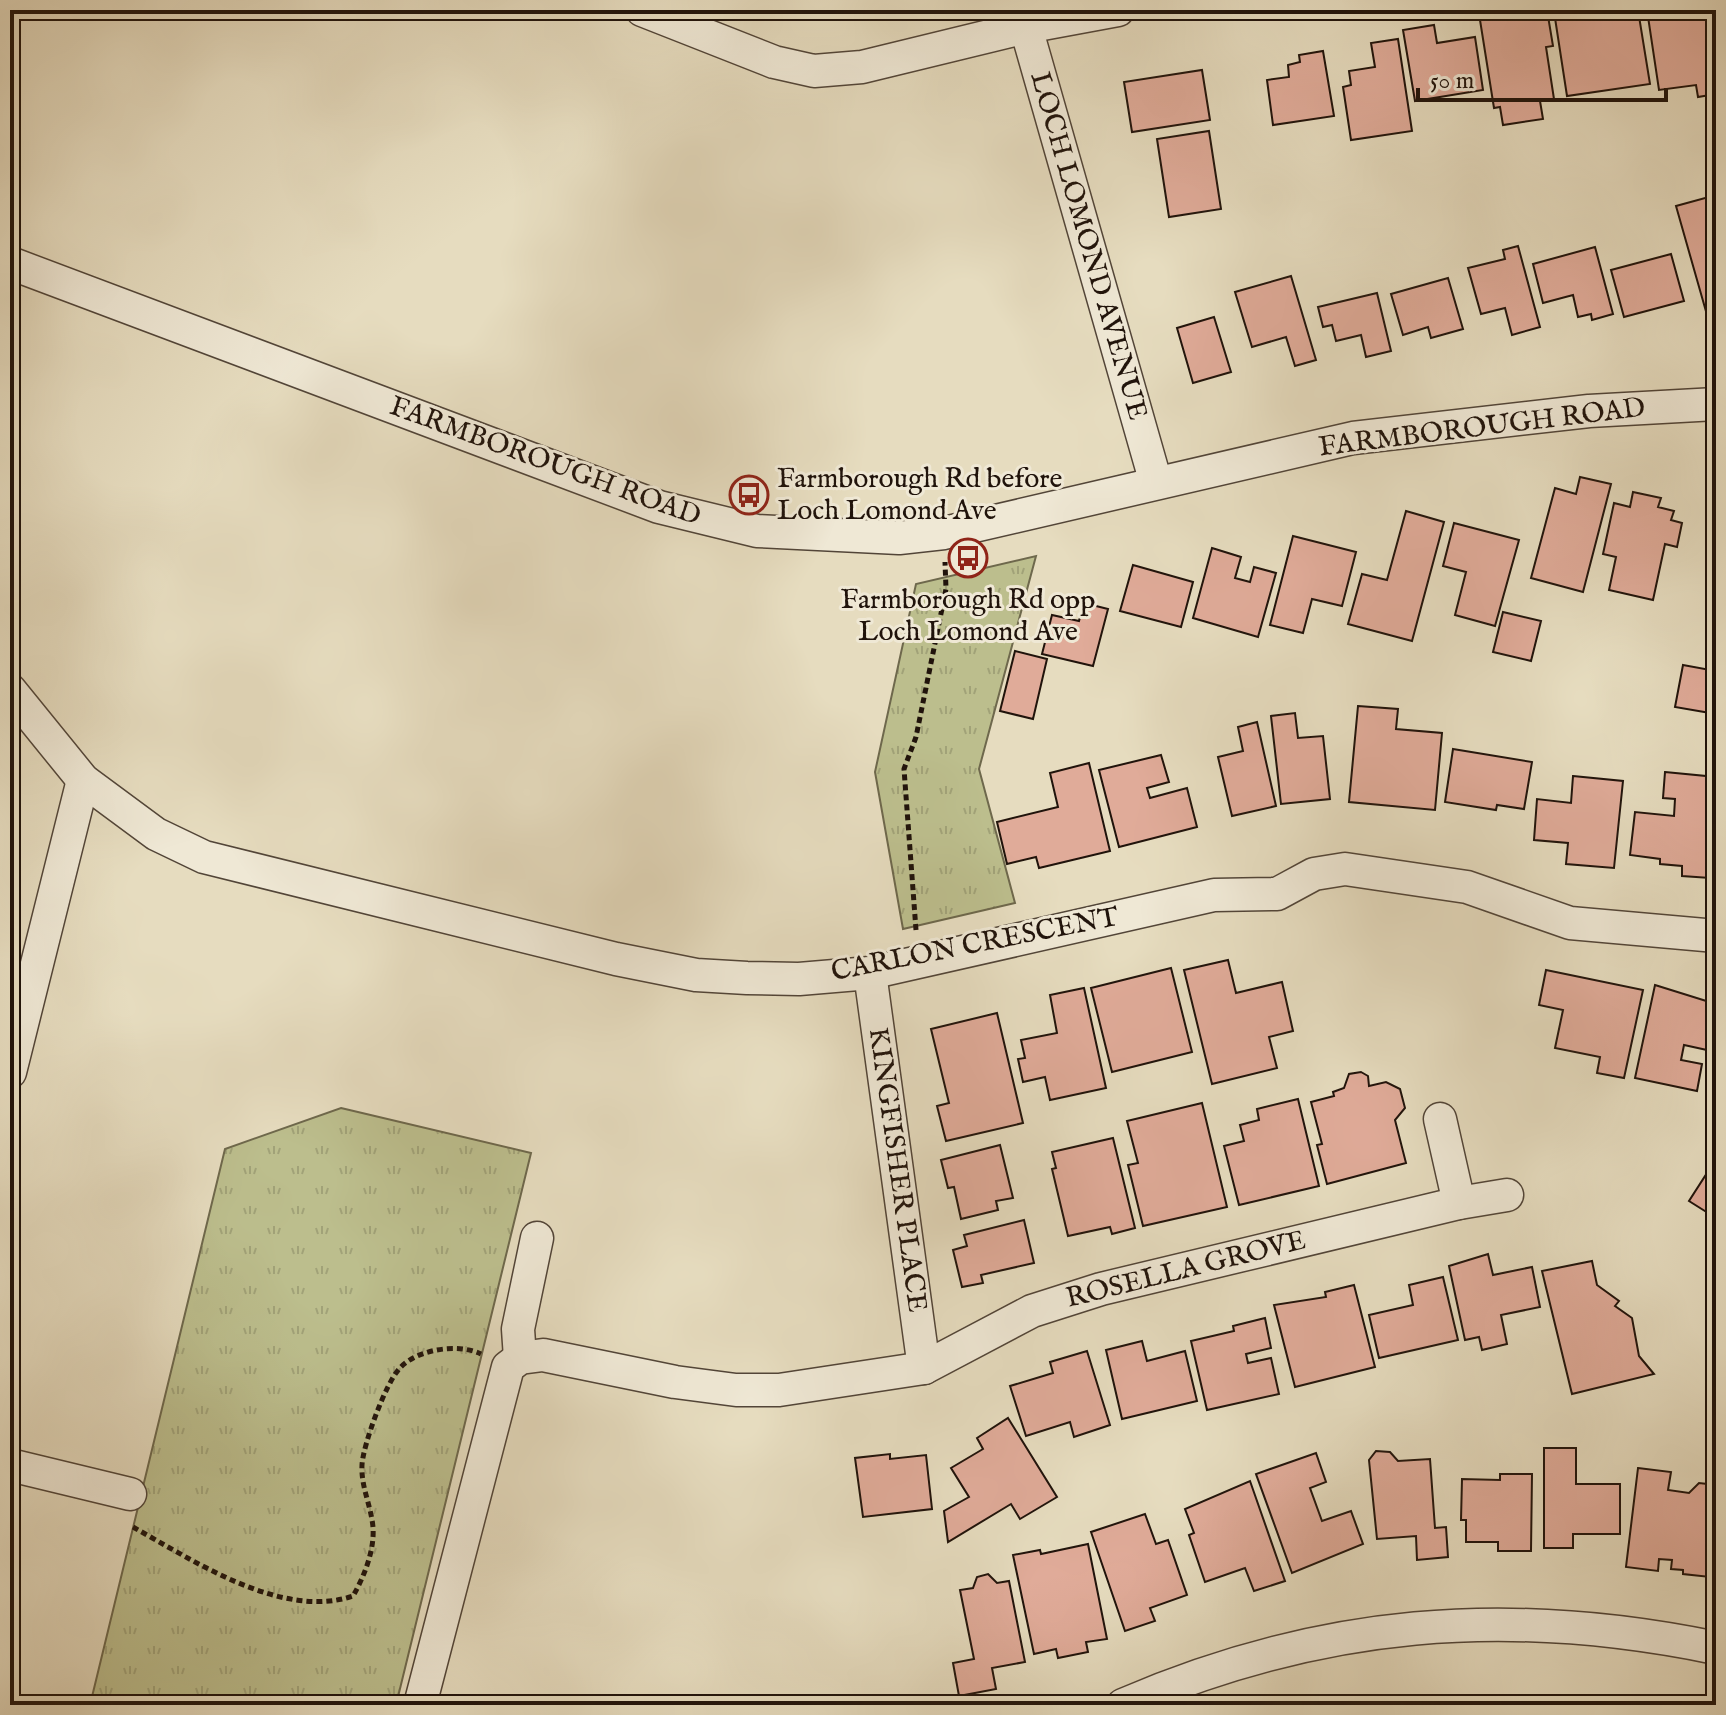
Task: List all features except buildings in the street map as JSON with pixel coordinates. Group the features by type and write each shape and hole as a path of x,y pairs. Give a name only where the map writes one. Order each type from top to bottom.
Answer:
{"street":[{"path":"642,10 774,62 814,71 862,67 1024,19 1118,10"},
{"name":"LOCH LOMOND AVENUE","path":"1024,19 1156,483"},
{"name":"FARMBOROUGH ROAD","path":"10,263 659,507 757,531 862,539 944,533 1353,438 1589,411 1716,404"},
{"name":"CARLON CRESCENT","path":"10,690 83,780 156,834 204,857 616,959 696,975 799,979 870,973 1214,895 1277,894 1314,874 1345,869 1467,887 1570,923 1716,936"},
{"path":"10,1072 83,780"},
{"name":"KINGFISHER PLACE","path":"870,973 924,1368"},
{"path":"1440,1119 1459,1203"},
{"name":"ROSELLA GROVE","path":"514,1362 543,1355 675,1382 736,1390 819,1386 924,1368 1032,1311 1101,1289 1459,1203 1507,1195"},
{"path":"420,1705 514,1362 537,1238"},
{"path":"10,1465 130,1494"},
{"path":"1123,1705 1265,1653 1332,1637 1405,1627 1576,1627 1659,1636 1716,1648"}],"path":[{"path":"923,961 912,914 904,769 916,737 946,589 944,533"},
{"path":"130,1494 133,1527 204,1566 302,1603 331,1603 353,1596 363,1580 373,1522 363,1491 362,1464 370,1434 398,1370 413,1356 442,1350 475,1351 514,1362"}],"green space":[{"path":"1036,556 979,769 1015,903 903,929 875,772 916,584"},
{"path":"341,1108 531,1153 396,1705 90,1705 225,1149"}],"place":[{"name":"Farmborough Rd before Loch Lomond Ave","path":"749,495"},
{"name":"Farmborough Rd opp Loch Lomond Ave","path":"968,558"}]}
